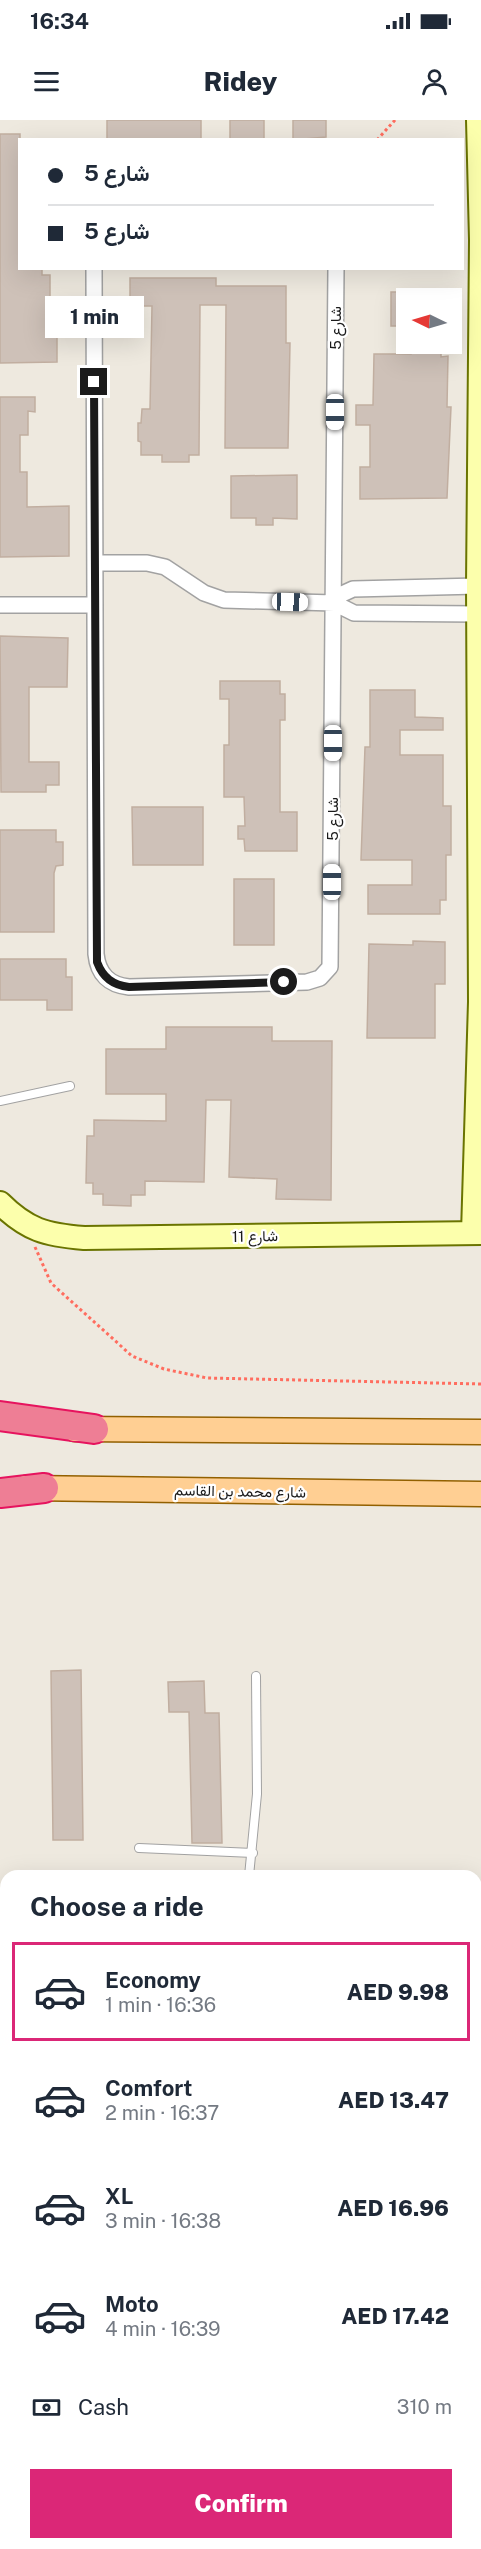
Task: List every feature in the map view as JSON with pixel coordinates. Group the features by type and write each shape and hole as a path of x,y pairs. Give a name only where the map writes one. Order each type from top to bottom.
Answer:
{"highway":[{"path":"0,1416 94,1429"},
{"path":"0,1493 44,1488"}],"main road":[{"path":"0,1429 481,1432"},
{"name":"شارع محمد بن القاسم","path":"0,1487 481,1494"}],"street":[{"path":"477,1233 481,1002 478,586 481,240 478,120"},
{"name":"شارع 5","path":"94,270 96,954 100,970 105,977 120,986 129,987 306,982 320,978 330,967 336,270"},
{"path":"95,563 147,563 165,567 204,593 224,600 334,603 354,613 478,614"},
{"path":"334,603 340,596 354,589 478,586"},
{"path":"0,605 95,605"},
{"path":"0,1203 30,1228"},
{"name":"شارع 11","path":"30,1228 56,1236 84,1238 477,1233"}],"lane":[{"path":"0,1101 70,1086"},
{"path":"250,1870 256,1794 256,1676"},
{"path":"139,1848 253,1852"}],"path":[{"path":"379,138 395,120"},
{"path":"30,1228 38,1257 51,1283 132,1356 164,1369 207,1378 449,1386 481,1384"}],"building":[{"path":"107,120 201,120 201,138 107,138"},
{"path":"230,120 264,120 264,138 230,138"},
{"path":"293,120 326,120 326,137 293,138"},
{"path":"0,134 20,134 18,138 18,270 42,270 42,275 50,275 50,323 57,323 57,362 0,363"},
{"path":"130,278 216,278 216,286 286,286 286,343 290,343 288,448 225,448 226,305 200,305 199,455 189,455 189,462 162,462 162,455 141,455 138,423 141,423 142,409 150,409 152,306 130,306"},
{"path":"391,292 396,292 396,326 391,326"},
{"path":"374,354 448,356 447,407 451,407 447,498 360,499 360,467 370,467 370,425 356,425 356,405 373,405"},
{"path":"0,397 35,397 35,412 28,411 28,435 20,435 20,472 27,472 27,507 69,506 69,556 0,557"},
{"path":"297,475 297,519 273,518 273,525 256,525 256,518 231,518 231,476"},
{"path":"0,636 68,638 67,687 29,687 29,762 59,762 59,785 46,785 46,792 1,792"},
{"path":"220,681 280,681 280,694 285,694 285,720 280,720 280,812 297,812 297,851 245,851 244,839 238,839 238,826 245,826 244,797 224,797 224,745 229,745 229,699 220,699"},
{"path":"370,690 415,690 415,717 443,718 443,730 400,730 400,755 443,755 443,806 451,806 451,855 446,855 446,900 440,900 440,914 368,914 368,885 412,885 412,860 361,860 365,747 370,747"},
{"path":"132,807 203,807 203,865 133,865"},
{"path":"0,830 56,830 56,842 63,842 63,865 56,866 54,873 54,932 0,932"},
{"path":"234,879 274,879 274,945 234,945"},
{"path":"413,941 445,942 445,984 435,984 435,1038 367,1038 369,944 413,945"},
{"path":"0,959 66,959 66,977 72,977 72,1010 47,1010 47,1000 0,1000"},
{"path":"166,1027 272,1027 272,1041 332,1041 331,1200 276,1199 277,1179 229,1177 231,1100 206,1100 204,1182 145,1181 145,1195 131,1195 131,1206 103,1205 103,1194 93,1194 93,1183 86,1183 87,1136 94,1136 94,1120 166,1121 166,1094 106,1094 106,1049 166,1049"},
{"path":"81,1670 83,1840 53,1840 51,1671"},
{"path":"204,1681 205,1713 219,1713 222,1843 192,1843 189,1712 169,1712 168,1682"}],"route":[{"path":"94,382 97,962 105,977 120,986 129,987 284,982"}]}
